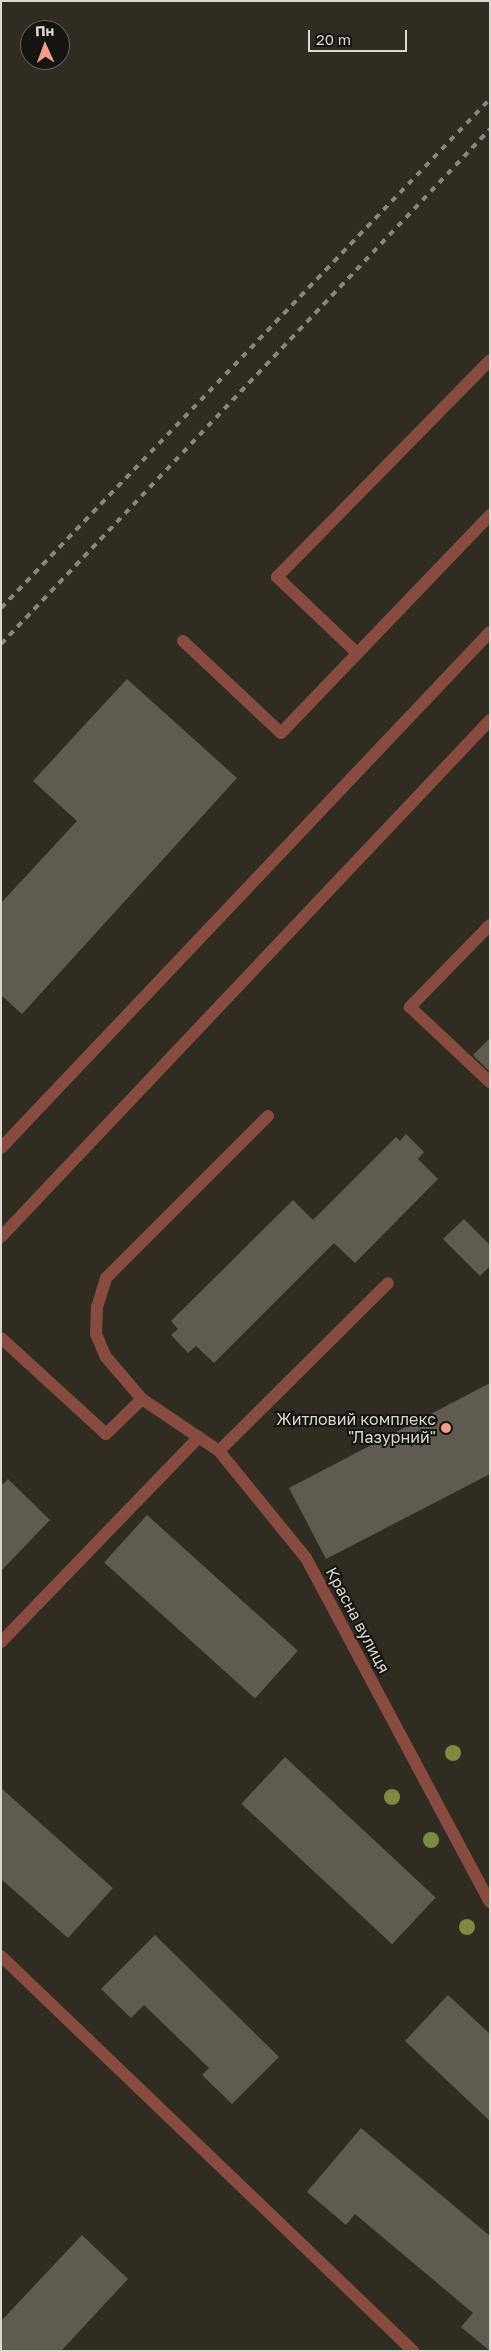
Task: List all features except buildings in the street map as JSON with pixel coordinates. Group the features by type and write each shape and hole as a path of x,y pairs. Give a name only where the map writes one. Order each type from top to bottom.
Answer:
{"street":[{"path":"356,652 277,577 490,360"},
{"path":"183,641 281,733 356,652 490,515"},
{"path":"1,1148 490,632"},
{"path":"1,1237 490,720"},
{"path":"490,925 410,1007 490,1082"},
{"name":"Красна вулиця","path":"268,1116 106,1278 97,1307 96,1334 106,1358 142,1399 219,1451 306,1558 490,1902"},
{"path":"219,1451 388,1283"},
{"path":"1,1338 106,1434 142,1399"},
{"path":"1,1642 199,1437"},
{"path":"1,1956 413,2351"}],"railway":[{"path":"1,608 490,99"},
{"path":"1,644 490,129"}],"place":[{"name":"Житловий комплекс \"Лазурний\"","path":"446,1428"}]}
